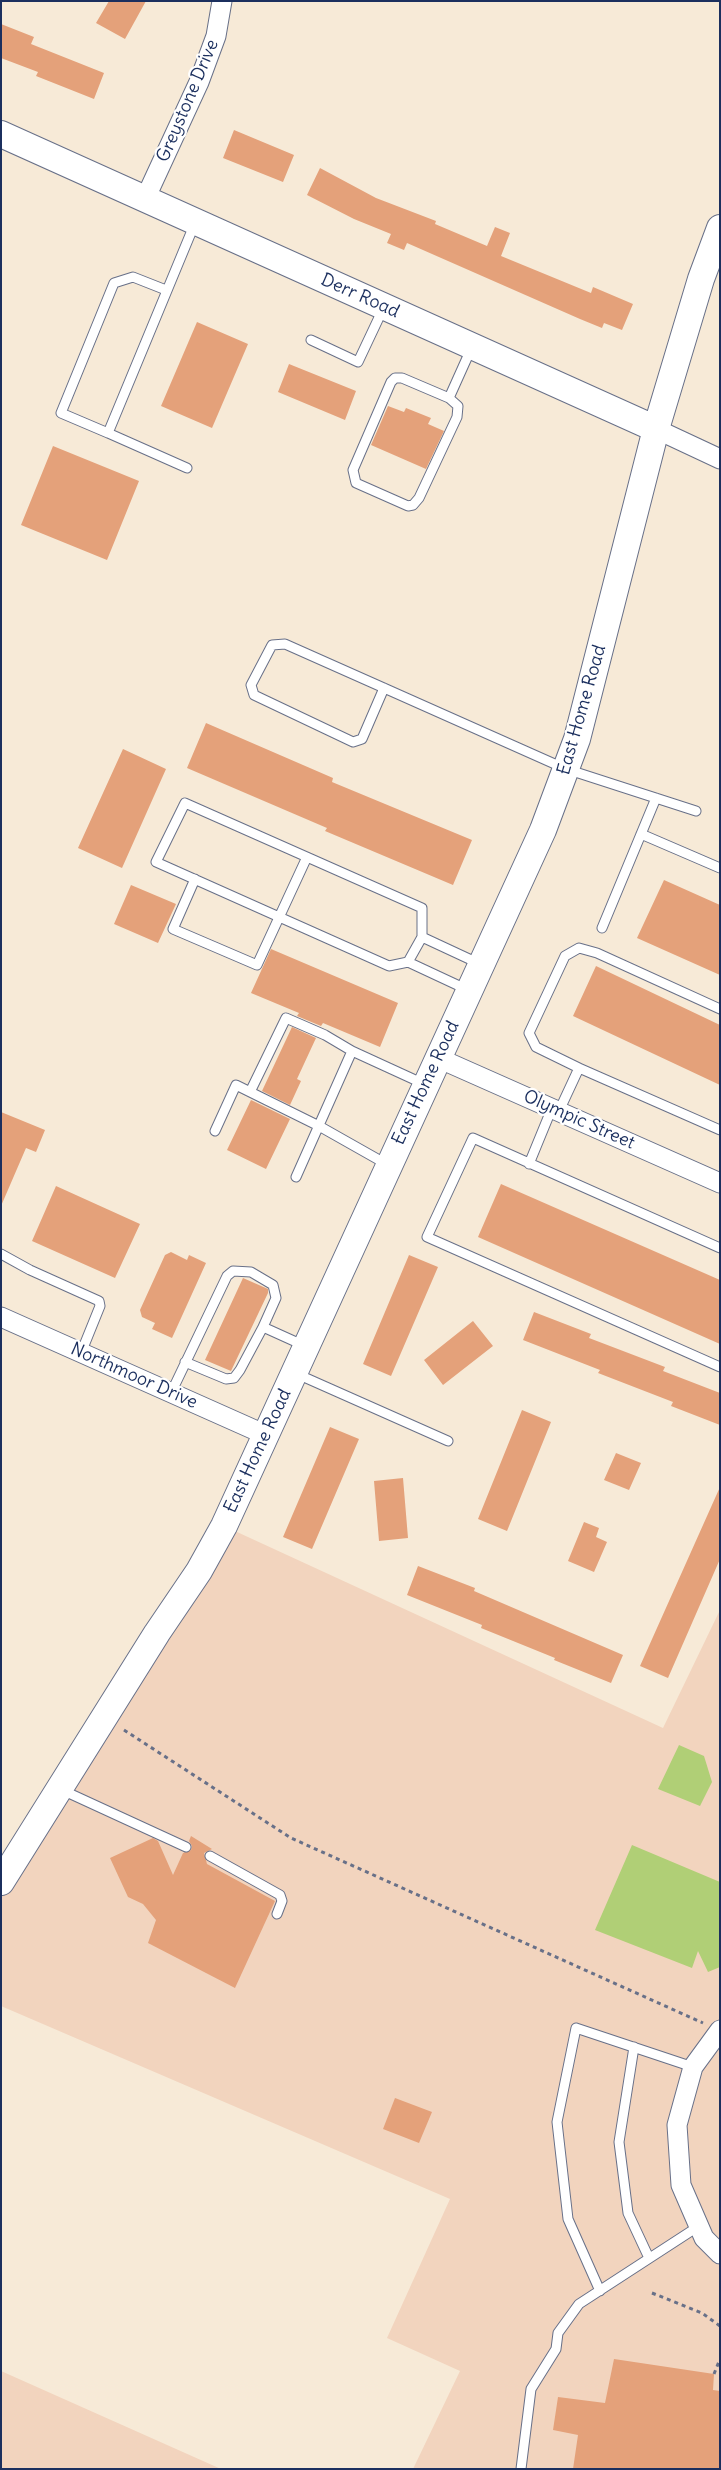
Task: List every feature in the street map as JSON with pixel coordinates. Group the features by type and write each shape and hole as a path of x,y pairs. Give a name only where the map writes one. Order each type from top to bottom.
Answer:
{"street":[{"name":"Greystone Drive","path":"145,199 199,82 216,36 222,1"},
{"name":"Derr Road","path":"1,134 720,459"},
{"name":"East Home Road","path":"1,1882 104,1717 198,1572 224,1526 543,830 566,770 590,691 656,429 701,279 720,228"},
{"name":"Olympic Street","path":"438,1058 720,1182"},
{"name":"Northmoor Drive","path":"1,1317 266,1436"},
{"path":"715,2028 693,2067 677,2125 681,2184 704,2238 720,2254"}],"lane":[{"path":"108,433 195,223"},
{"path":"166,290 133,277 114,283 61,413 187,468"},
{"path":"311,340 358,362 384,307"},
{"path":"449,398 472,346"},
{"path":"395,378 402,378 449,398 458,406 457,417 419,498 413,506 408,506 356,483 353,470 391,382 395,378"},
{"path":"384,688 362,739 353,742 254,695 251,685 272,645 285,644 384,688 566,770 696,811"},
{"path":"602,928 656,798"},
{"path":"408,962 422,937 422,908 185,803 156,862 390,966 408,962 469,991"},
{"path":"641,834 720,868"},
{"path":"194,879 173,930 257,965 307,857"},
{"path":"422,937 481,964"},
{"path":"720,1009 597,953 579,948 565,956 529,1033 536,1047 720,1130"},
{"path":"250,1092 286,1018 325,1035 352,1051 426,1085"},
{"path":"296,1176 352,1051"},
{"path":"529,1164 579,1068"},
{"path":"215,1131 236,1085 319,1126 388,1166"},
{"path":"720,1248 473,1138 427,1237 720,1367"},
{"path":"1,1254 30,1270 99,1301 100,1306 81,1352"},
{"path":"171,1393 227,1276 234,1271 251,1272 273,1285 276,1298 263,1327 234,1378 226,1379 186,1362"},
{"path":"263,1327 306,1347"},
{"path":"294,1373 448,1441"},
{"path":"60,1788 186,1847"},
{"path":"210,1856 280,1895 282,1901 277,1914"},
{"path":"600,2291 568,2219 556,2122 576,2028 693,2067"},
{"path":"634,2047 619,2142 628,2213 649,2258"},
{"path":"521,2469 531,2389 556,2349 558,2333 579,2304 699,2226"}],"path":[{"path":"104,1717 291,1838 715,2028"},
{"path":"652,2293 702,2313 720,2326"},
{"path":"714,2374 720,2358"}],"shaded area":[{"path":"224,1526 663,1728 720,1610 720,2469 413,2469 460,2371 387,2338 450,2199 1,2006 1,1882"},
{"path":"1,2371 221,2469 1,2469"}],"green space":[{"path":"679,1745 704,1756 712,1782 700,1806 658,1789"},
{"path":"632,1845 720,1882 720,1967 708,1972 698,1951 692,1968 595,1930"}],"building":[{"path":"109,1 146,1 125,39 96,23"},
{"path":"1,24 34,37 31,44 104,73 94,99 36,76 38,72 1,58"},
{"path":"234,130 294,155 283,182 223,158"},
{"path":"320,168 376,198 436,221 435,224 487,246 495,227 510,233 501,256 591,293 593,287 633,304 622,330 604,323 602,328 407,243 404,250 387,243 391,234 354,219 307,195"},
{"path":"197,322 248,344 212,428 161,406"},
{"path":"289,364 356,391 345,420 278,392"},
{"path":"388,406 404,412 406,408 431,418 428,424 444,431 426,469 371,445"},
{"path":"53,446 139,481 107,560 21,525"},
{"path":"206,723 333,778 332,782 472,840 453,885 325,831 327,828 187,768"},
{"path":"123,749 166,769 122,868 78,848"},
{"path":"664,880 720,905 720,975 637,938"},
{"path":"131,885 176,904 158,943 114,924"},
{"path":"271,949 398,1003 380,1047 323,1023 321,1026 297,1016 299,1013 251,993"},
{"path":"596,966 720,1025 720,1085 573,1016"},
{"path":"292,1027 316,1038 297,1079 301,1081 290,1105 262,1091"},
{"path":"251,1100 290,1119 266,1169 227,1150"},
{"path":"1,1112 45,1130 36,1152 26,1148 1,1206"},
{"path":"501,1184 720,1280 720,1344 478,1237"},
{"path":"56,1186 140,1224 115,1278 32,1241"},
{"path":"171,1252 187,1260 189,1255 206,1263 172,1338 152,1329 155,1323 142,1317 140,1310 165,1255"},
{"path":"409,1255 438,1267 391,1376 363,1364"},
{"path":"243,1278 268,1289 268,1293 231,1371 205,1360"},
{"path":"534,1312 591,1334 589,1338 665,1367 663,1371 720,1393 720,1425 671,1406 673,1402 598,1373 600,1370 523,1340"},
{"path":"473,1321 493,1346 443,1385 424,1360"},
{"path":"522,1410 551,1422 507,1531 478,1519"},
{"path":"330,1427 359,1439 312,1549 283,1537"},
{"path":"616,1453 641,1463 629,1490 604,1480"},
{"path":"403,1478 408,1538 379,1541 374,1481"},
{"path":"720,1487 720,1559 668,1678 640,1666"},
{"path":"584,1522 599,1528 596,1537 607,1542 594,1572 568,1561"},
{"path":"418,1566 475,1588 474,1591 623,1655 611,1683 481,1628 482,1625 407,1595"},
{"path":"191,1836 212,1849 204,1853 207,1864 275,1901 235,1988 148,1943 156,1920 143,1904 128,1897 110,1858 153,1838 158,1841 173,1875 183,1853 191,1850 192,1846 189,1841"},
{"path":"395,2098 432,2112 419,2143 383,2129"},
{"path":"614,2359 714,2374 713,2390 720,2391 720,2469 573,2469 578,2435 553,2430 558,2397 605,2403"}]}
